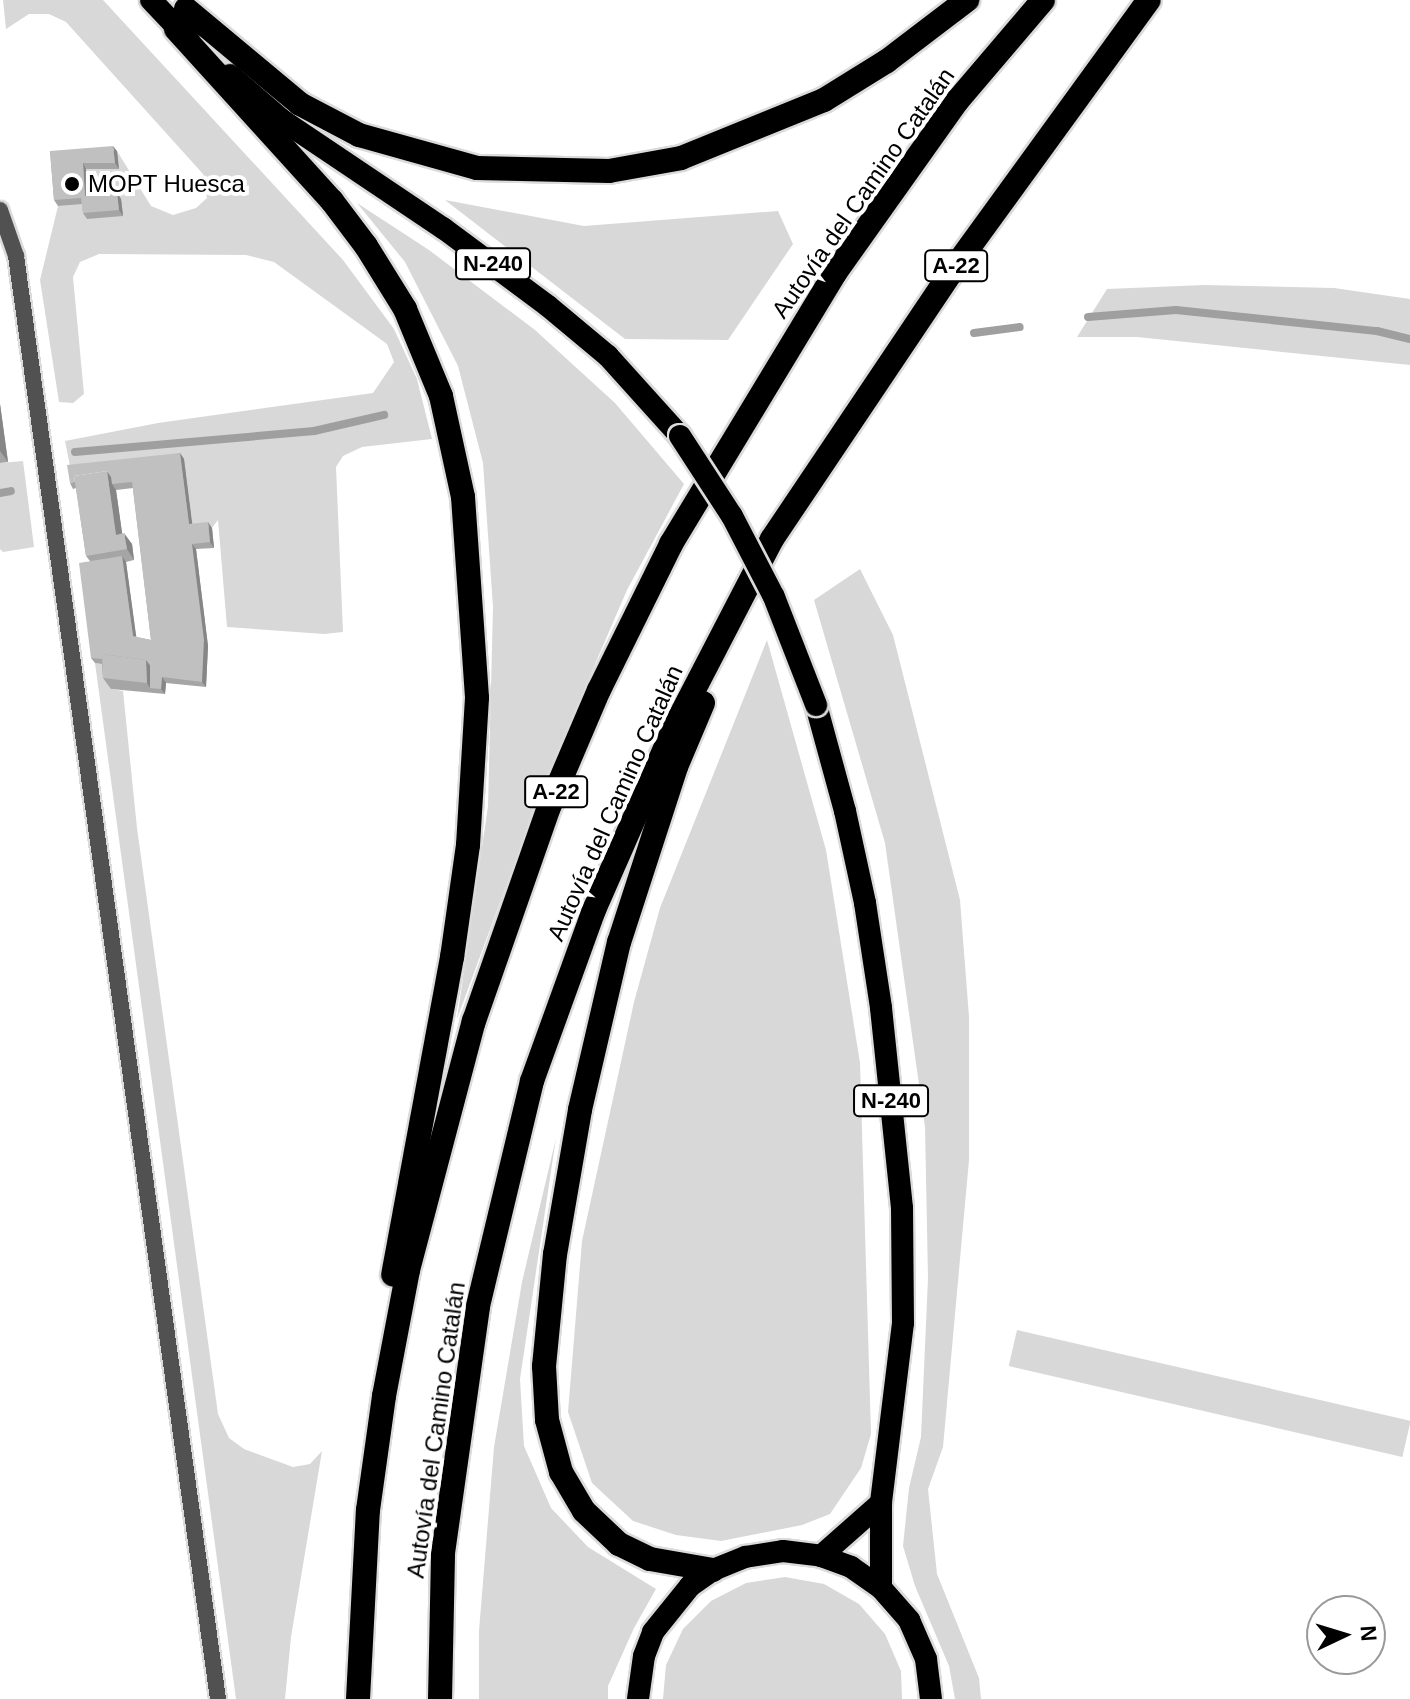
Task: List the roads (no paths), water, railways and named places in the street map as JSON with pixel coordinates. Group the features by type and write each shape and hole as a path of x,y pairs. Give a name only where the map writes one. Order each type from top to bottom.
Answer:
{"highway":[{"name":"N-240","path":"151,0 180,13 282,120 443,228 537,297 608,356 680,436 732,516 774,597 816,705 845,811 865,903 881,1008 902,1208 903,1323 881,1503 881,1588"},
{"path":"180,13 300,104 359,135 477,168 609,171 681,158 824,100 887,61 967,0"},
{"name":"Autovía del Camino Catalán","path":"358,1699 368,1510 384,1396 408,1270 474,1021 549,807 599,690 671,544 835,273 958,100 1043,0"},
{"name":"Autovía del Camino Catalán","path":"440,1699 443,1553 478,1306 532,1081 594,910 672,732 772,539 957,264 1149,0"},
{"path":"180,13 332,201 405,309 441,396 463,497 477,698 468,845 452,957 397,1242 376,1390 368,1510"},
{"path":"713,1570 650,1559 619,1544 584,1511 561,1472 547,1420 544,1366 555,1254 575,1139 619,942 676,767 772,539"},
{"path":"821,1556 881,1503"},
{"path":"638,1699 644,1656 653,1632 690,1586 713,1570 745,1557 783,1551 821,1556 851,1567 881,1588 909,1620 926,1659 931,1699"}],"street":[{"path":"0,210 16,256 218,1699"}],"waterway":[{"path":"1088,317 1176,310 1377,331 1410,339"},
{"path":"974,333 1020,327"},
{"path":"75,452 314,431 384,415"},
{"path":"0,493 11,491"}],"place":[{"name":"MOPT Huesca","path":"72,184"}]}
